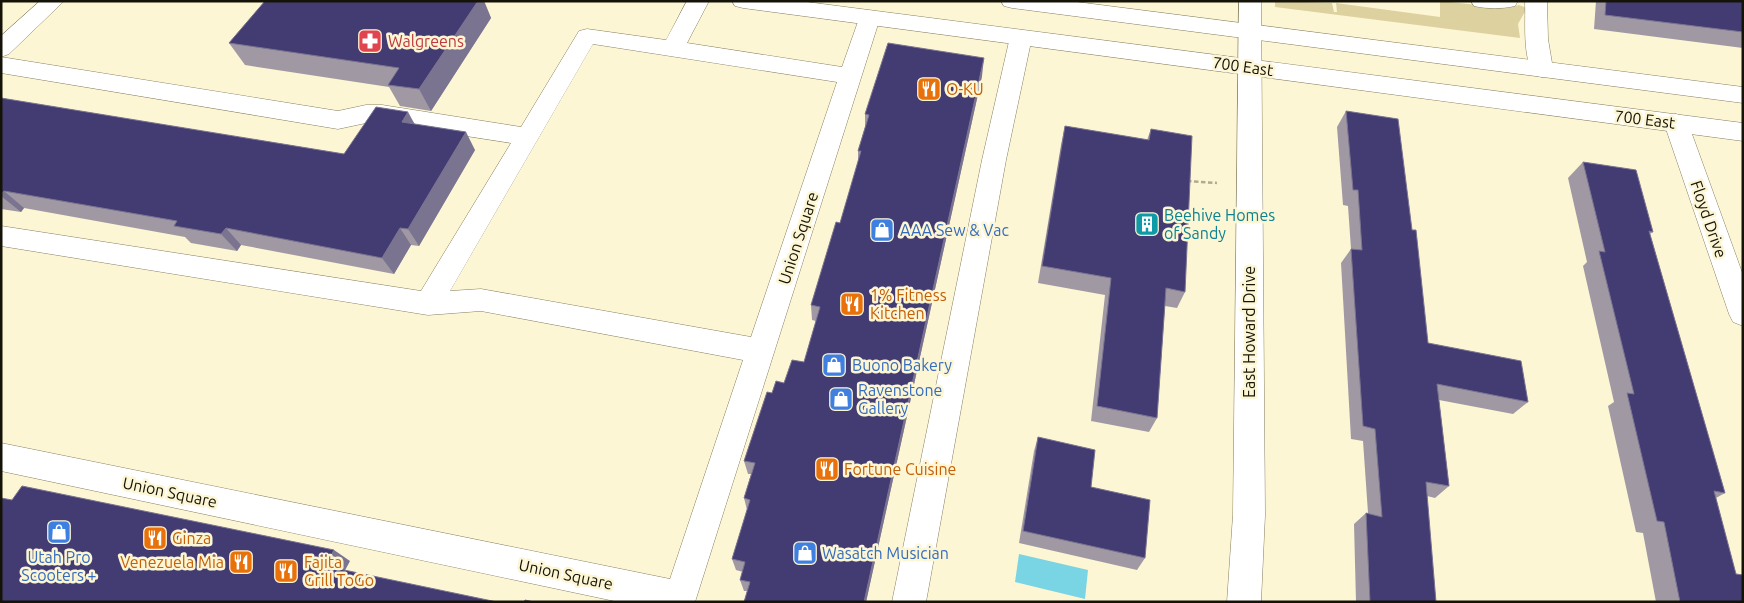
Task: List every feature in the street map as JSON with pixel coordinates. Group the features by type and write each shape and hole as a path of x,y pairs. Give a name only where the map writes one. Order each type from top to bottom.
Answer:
{"main road":[{"path":"1,49 53,1"},
{"path":"673,48 698,1"},
{"name":"700 East","path":"743,1 1743,132"},
{"path":"1012,1 1743,95"},
{"name":"East Howard Drive","path":"1244,602 1249,516 1241,148 1249,67 1250,1"},
{"path":"1482,1 1507,1"},
{"path":"1536,1 1536,39 1542,69"},
{"name":"Union Square","path":"1,457 680,598 869,18"},
{"path":"428,304 587,36 850,76"},
{"path":"909,602 994,160 1021,37"},
{"path":"1,65 338,120 366,114 382,114 527,137"},
{"name":"Floyd Drive","path":"1676,124 1743,314"},
{"path":"1,236 428,304 481,300 761,351"}],"path":[{"path":"1180,181 1216,184"}],"shaded area":[{"path":"1275,1 1332,3 1334,12 1337,12 1336,3 1440,17 1440,1 1506,8 1519,5 1527,8 1518,24 1520,38 1275,7"}],"water":[{"path":"1019,554 1088,570 1085,599 1015,582"}],"building":[{"name":"Walgreens","path":"265,1 478,1 419,89 388,85 399,68 229,43"},
{"path":"1606,1 1743,1 1743,32 1605,15"},
{"path":"888,43 984,58 864,602 744,602 750,582 740,580 745,562 732,559 750,500 744,498 755,463 744,461 767,392 772,393 776,381 784,383 792,360 804,362 820,307 811,305 836,222 840,223 861,151 858,151 869,115 865,114"},
{"path":"1,98 344,154 376,107 408,112 402,122 466,132 408,229 400,228 382,258 226,228 221,234 174,226 177,221 4,191 1,194"},
{"path":"1346,111 1398,119 1412,230 1416,230 1428,343 1521,361 1528,402 1437,384 1449,486 1426,482 1436,602 1370,602 1366,513 1382,517 1375,429 1363,426 1351,249 1362,250 1358,190 1353,190"},
{"path":"1065,126 1149,140 1151,129 1192,136 1185,292 1166,288 1157,418 1097,406 1111,278 1042,266"},
{"path":"1583,162 1636,170 1653,232 1649,231 1725,493 1714,491 1736,574 1743,575 1743,602 1680,602 1664,522 1657,521 1627,393 1634,394 1599,251 1605,252"},
{"path":"1038,437 1095,450 1091,487 1150,500 1145,558 1023,531"},
{"path":"22,486 334,550 325,566 497,602 1,602 1,498 12,500"}],"place":[{"name":"Walgreens","path":"370,41"},
{"name":"O-KU","path":"929,89"},
{"name":"Beehive Homes of Sandy","path":"1147,224"},
{"name":"AAA Sew & Vac","path":"882,230"},
{"name":"1% Fitness Kitchen","path":"852,304"},
{"name":"Buono Bakery","path":"834,365"},
{"name":"Ravenstone Gallery","path":"841,399"},
{"name":"Fortune Cuisine","path":"827,469"},
{"name":"Utah Pro Scooters +","path":"59,532"},
{"name":"Ginza","path":"155,538"},
{"name":"Wasatch Musician","path":"805,553"},
{"name":"Venezuela Mia","path":"241,562"},
{"name":"Fajita Grill ToGo","path":"286,571"}]}
